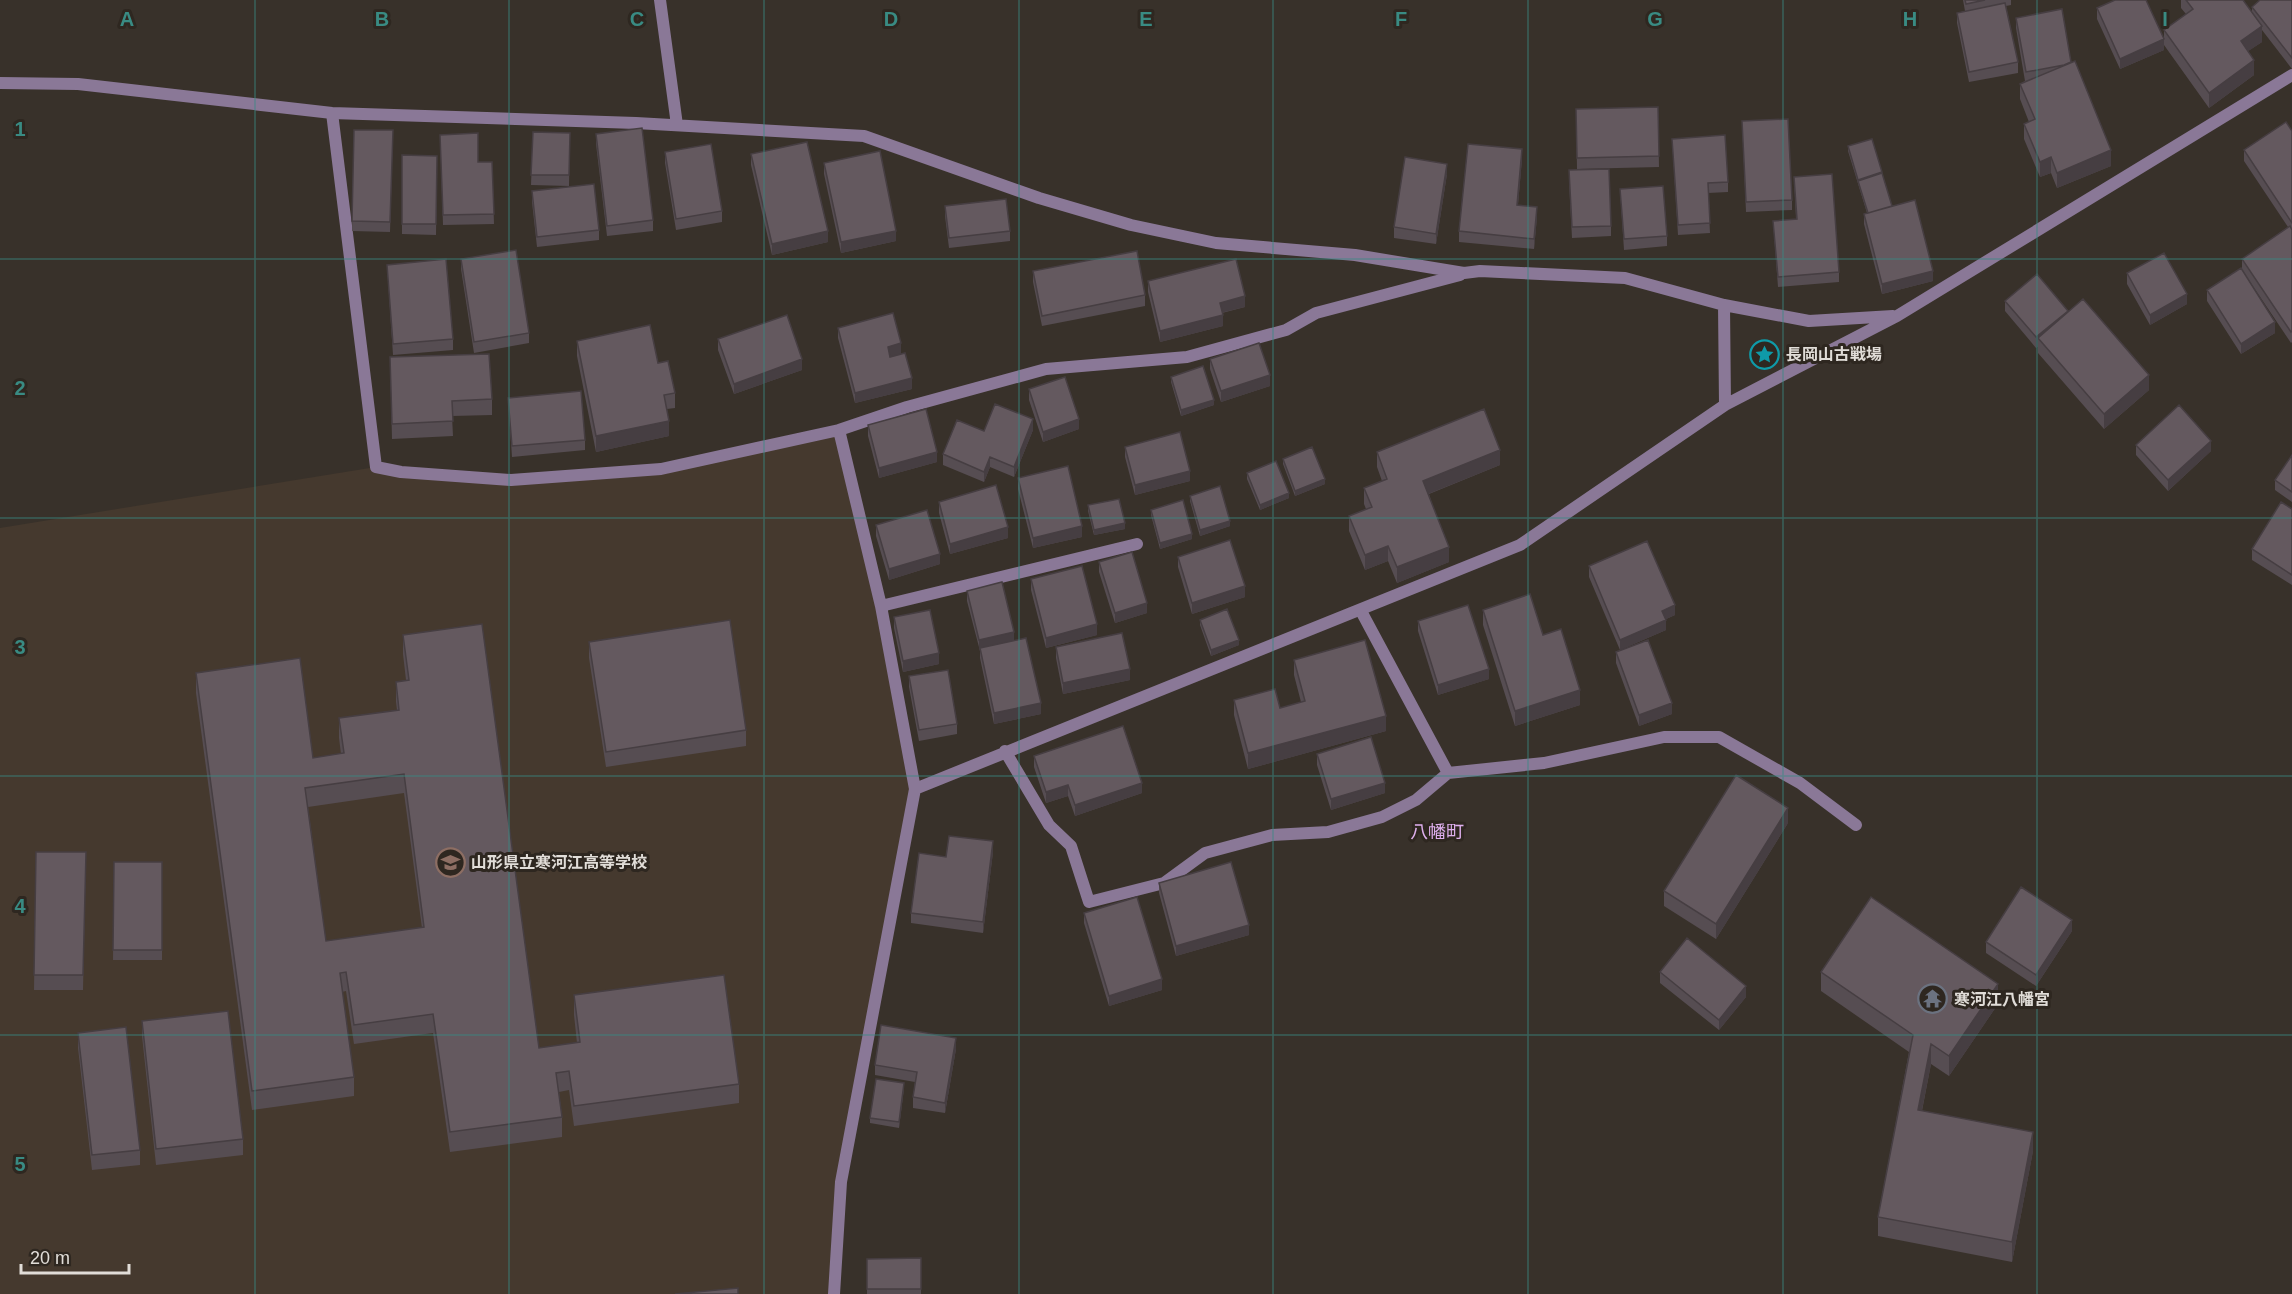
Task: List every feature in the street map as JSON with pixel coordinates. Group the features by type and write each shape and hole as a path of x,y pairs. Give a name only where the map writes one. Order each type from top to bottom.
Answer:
{"lane":[{"path":"660,0 677,125"},
{"path":"915,789 1520,545 1725,405 1897,316 2292,75"},
{"path":"0,83 78,84 332,113 677,125 864,136 1039,198 1131,225 1216,243 1355,255 1464,273"},
{"path":"332,113 376,467 401,472 511,480 661,469 839,430 908,407 1046,369 1187,357 1286,330 1316,314 1464,273 1625,278 1724,305 1809,321 1897,316"},
{"path":"1724,305 1725,405"},
{"path":"834,1294 841,1182 915,789 881,606 839,430"},
{"path":"881,606 1137,544"},
{"path":"1361,611 1448,773"},
{"path":"1005,751 1049,825 1071,846 1089,902 1164,883 1205,853 1272,835 1328,832 1382,817 1416,800 1448,773 1544,763 1664,737 1719,737 1800,783 1856,825"}],"shaded area":[{"name":"山形県立寒河江高等学校","path":"839,430 915,789 841,1182 834,1294 0,1294 0,528 376,467 511,480 661,469"}],"building":[{"path":"1965,0 1985,0 1966,4"},
{"path":"2115,0 2146,0 2164,39 2120,59 2097,8"},
{"path":"2186,0 2243,0 2262,26 2241,41 2254,60 2209,93 2164,30 2193,9"},
{"path":"2260,0 2292,0 2292,58 2252,7"},
{"path":"2005,3 2018,62 1969,72 1957,13"},
{"path":"2062,9 2071,62 2026,72 2016,18"},
{"path":"2075,61 2111,150 2057,173 2051,157 2040,162 2024,124 2035,119 2020,84"},
{"path":"1658,107 1659,156 1577,158 1576,109"},
{"path":"1788,119 1792,200 1746,202 1742,121"},
{"path":"2286,122 2292,131 2292,223 2244,150"},
{"path":"642,128 653,220 607,226 596,134"},
{"path":"354,130 393,130 390,222 352,221"},
{"path":"533,132 570,133 569,175 531,175"},
{"path":"478,133 478,162 492,162 494,214 443,215 440,135"},
{"path":"1725,135 1728,182 1708,183 1710,223 1678,225 1672,139"},
{"path":"1872,139 1882,172 1858,180 1848,146"},
{"path":"807,142 828,231 772,244 751,154"},
{"path":"711,144 722,211 676,219 665,152"},
{"path":"1468,144 1522,149 1517,205 1537,207 1534,239 1459,231"},
{"path":"880,151 896,231 841,242 824,163"},
{"path":"402,155 437,156 436,224 402,224"},
{"path":"1405,157 1447,164 1436,234 1394,227"},
{"path":"1609,169 1611,226 1572,227 1569,170"},
{"path":"1882,173 1892,206 1868,213 1858,181"},
{"path":"1832,174 1839,272 1778,277 1773,221 1797,219 1794,177"},
{"path":"594,184 599,230 537,237 532,191"},
{"path":"1663,186 1667,236 1624,239 1620,189"},
{"path":"1006,199 1010,231 949,238 945,206"},
{"path":"1915,200 1933,271 1882,284 1864,214"},
{"path":"2290,226 2292,230 2291,332 2242,259"},
{"path":"516,250 529,333 474,342 461,259"},
{"path":"1137,251 1145,295 1042,316 1033,271"},
{"path":"2164,253 2187,294 2150,315 2127,273"},
{"path":"446,259 453,339 393,344 387,265"},
{"path":"1236,259 1245,296 1220,303 1223,315 1160,331 1148,281"},
{"path":"2241,268 2275,322 2241,344 2207,290"},
{"path":"2037,274 2068,311 2036,337 2005,301"},
{"path":"2083,299 2149,375 2104,414 2038,338"},
{"path":"893,313 901,343 888,347 890,357 905,353 912,378 855,393 838,328"},
{"path":"787,315 802,359 734,384 718,339"},
{"path":"650,325 658,363 668,361 675,393 664,395 669,421 596,436 577,341"},
{"path":"1259,343 1270,375 1221,391 1210,359"},
{"path":"489,354 492,399 452,401 453,421 392,424 390,357"},
{"path":"1203,366 1214,400 1181,410 1171,377"},
{"path":"1065,377 1079,419 1043,432 1029,389"},
{"path":"581,391 585,440 512,446 508,398"},
{"path":"995,404 1033,419 1014,467 990,457 984,472 943,454 957,420 984,431"},
{"path":"2179,405 2211,441 2168,480 2136,445"},
{"path":"926,409 937,452 879,468 868,425"},
{"path":"1484,409 1500,450 1423,481 1449,547 1397,567 1388,546 1365,555 1349,516 1372,507 1364,488 1387,479 1377,452"},
{"path":"1180,432 1190,471 1135,485 1125,447"},
{"path":"1312,447 1325,479 1295,491 1283,459"},
{"path":"2292,455 2292,492 2275,480"},
{"path":"1276,461 1289,493 1260,505 1247,473"},
{"path":"1068,466 1082,526 1033,538 1018,478"},
{"path":"996,485 1008,527 950,544 939,502"},
{"path":"1220,486 1230,521 1200,530 1190,496"},
{"path":"1119,499 1125,523 1094,530 1088,505"},
{"path":"1183,500 1192,534 1160,543 1151,510"},
{"path":"2281,502 2292,509 2292,575 2252,549"},
{"path":"927,510 940,554 889,569 876,525"},
{"path":"1230,540 1245,586 1192,603 1178,557"},
{"path":"1647,541 1675,605 1662,611 1666,620 1620,640 1589,566"},
{"path":"1132,552 1147,603 1115,613 1099,562"},
{"path":"1082,566 1097,624 1046,638 1031,579"},
{"path":"1002,582 1014,632 979,640 967,591"},
{"path":"1530,594 1543,635 1561,629 1580,690 1515,711 1483,610"},
{"path":"1468,605 1489,669 1438,685 1418,621"},
{"path":"1227,609 1239,640 1211,650 1200,620"},
{"path":"930,610 939,653 903,661 894,617"},
{"path":"730,620 746,730 606,752 589,642"},
{"path":"482,624 539,1048 580,1042 574,995 724,975 739,1084 574,1106 569,1071 556,1073 562,1117 450,1132 433,1014 354,1025 346,972 340,973 354,1077 252,1091 196,673 300,658 313,758 344,753 339,718 399,710 396,682 409,680 403,635","holes":["404,774 424,927 326,941 305,788"]},
{"path":"1122,633 1130,669 1063,683 1056,647"},
{"path":"1026,638 1041,703 994,713 980,648"},
{"path":"1365,640 1386,716 1248,753 1234,700 1275,689 1280,708 1305,701 1294,660"},
{"path":"1648,640 1672,703 1639,715 1616,652"},
{"path":"948,670 957,724 919,730 909,676"},
{"path":"1123,726 1142,783 1075,805 1068,785 1046,792 1034,756"},
{"path":"1371,737 1385,783 1331,799 1317,754"},
{"path":"1736,775 1788,808 1716,924 1664,891"},
{"path":"949,836 993,841 983,922 911,913 919,853 946,857"},
{"path":"36,852 86,852 83,975 34,975"},
{"path":"114,862 162,862 162,950 113,950"},
{"path":"1231,862 1249,925 1176,946 1159,883"},
{"path":"2021,887 2072,920 2036,975 1986,942"},
{"path":"1137,897 1162,979 1109,996 1084,913"},
{"path":"1871,897 1998,984 1949,1056 1931,1044 1918,1110 2033,1132 2012,1242 1878,1217 1913,1035 1821,972"},
{"path":"1687,938 1746,986 1719,1020 1660,972"},
{"path":"228,1011 243,1139 156,1149 142,1021"},
{"path":"881,1025 956,1038 945,1103 913,1097 917,1072 875,1065"},
{"path":"126,1027 140,1150 92,1155 78,1033"},
{"path":"876,1079 904,1083 899,1122 870,1118"},
{"path":"921,1258 921,1289 867,1289 867,1259"},
{"path":"738,1288 738,1294 675,1294"}],"place":[{"name":"長岡山古戦場","path":"1765,354"},
{"name":"山形県立寒河江高等学校","path":"450,862"},
{"name":"寒河江八幡宮","path":"1933,999"}],"district":[{"name":"八幡町","path":"1437,832"}]}
